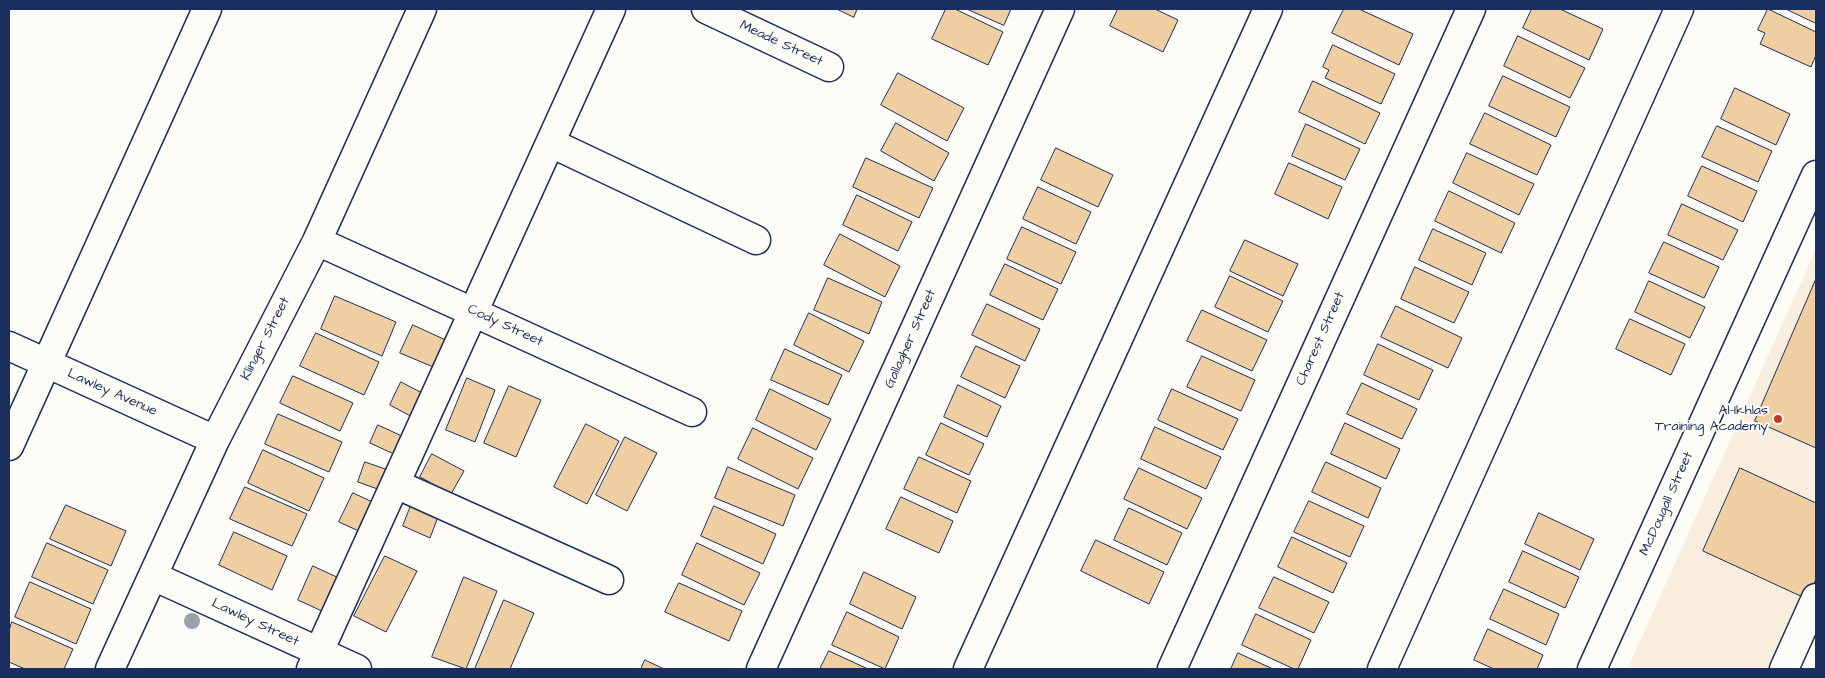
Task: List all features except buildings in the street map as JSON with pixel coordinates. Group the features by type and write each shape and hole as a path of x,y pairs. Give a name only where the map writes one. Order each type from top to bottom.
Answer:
{"street":[{"path":"9,446 207,9"},
{"name":"Klinger Street","path":"110,669 215,440 317,241 422,9"},
{"path":"315,661 611,9"},
{"name":"Meade Street","path":"706,9 829,67"},
{"name":"Gallagher Street","path":"761,669 1060,9"},
{"path":"968,669 1268,9"},
{"name":"Charest Street","path":"1172,669 1471,9"},
{"path":"1382,669 1680,9"},
{"path":"551,143 756,240"},
{"name":"McDougall Street","path":"1592,669 1816,175"},
{"name":"Cody Street","path":"317,241 692,412"},
{"name":"Lawley Avenue","path":"9,346 215,440"},
{"path":"396,484 609,580"},
{"name":"Lawley Street","path":"153,576 315,661 357,669"},
{"path":"1784,669 1816,598"}],"shaded area":[{"name":"Al-Ikhlas Training Academy","path":"1816,249 1816,589 1780,669 1628,668"}],"place":[{"name":"Al-Ikhlas Training Academy","path":"1778,419"}]}
